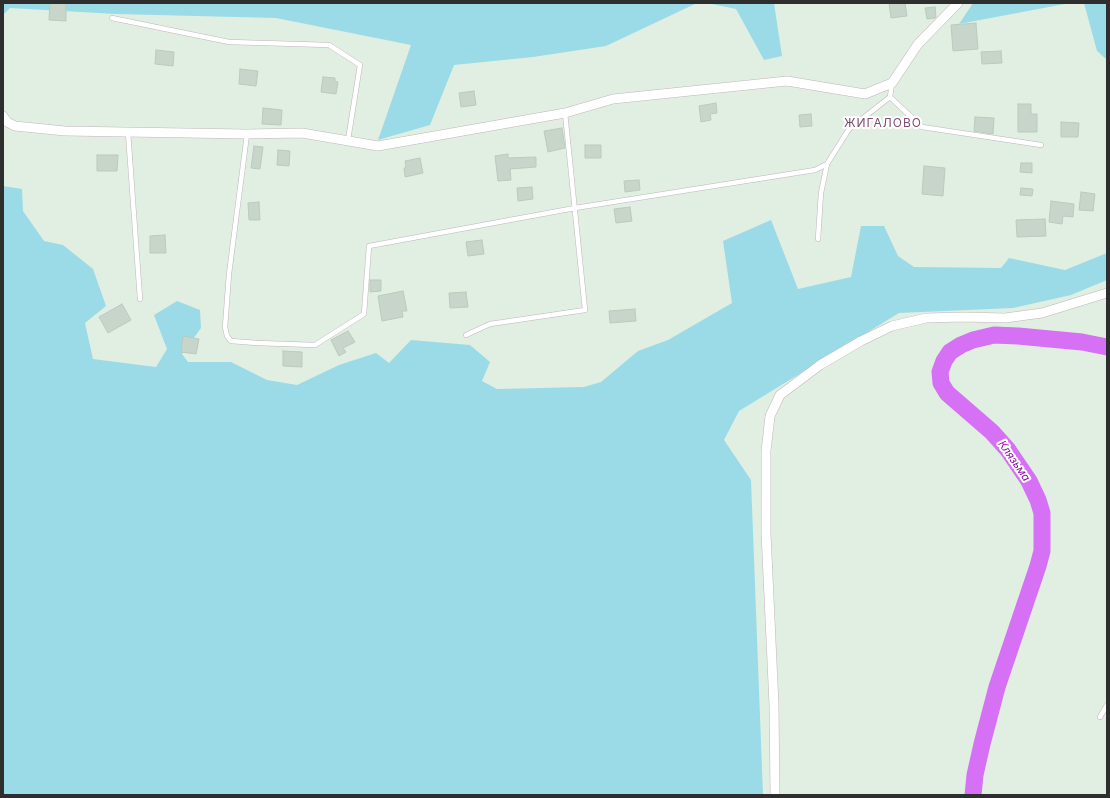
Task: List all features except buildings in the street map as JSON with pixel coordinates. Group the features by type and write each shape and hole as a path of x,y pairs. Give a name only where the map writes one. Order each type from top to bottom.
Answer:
{"street":[{"path":"3,116 7,122 14,126 65,131 247,134 302,133 378,146 565,113 613,99 787,81 865,94 892,83 918,44 958,3"},
{"path":"775,795 774,705 766,533 766,451 770,416 780,395 820,365 861,341 892,326 926,318 1005,318 1042,313 1107,293"}],"lane":[{"path":"112,18 229,42 329,45 360,65 348,140"},
{"path":"818,239 820,192 828,164 849,129 890,97 892,83"},
{"path":"890,97 922,127 1041,145"},
{"path":"466,335 490,324 585,310 565,113"},
{"path":"128,132 140,299"},
{"path":"247,134 228,282 225,327 227,336 231,341 257,343 315,345 364,314 369,246 575,208 815,170 828,164"},
{"path":"1100,717 1107,705"}],"shaded area":[{"path":"3,3 697,3 606,46 533,57 454,65 430,125 378,140 411,45 276,18 116,14 10,8 3,15"},
{"path":"707,3 774,3 782,56 764,60 736,9"},
{"path":"973,3 1070,3 959,24"},
{"path":"1084,3 1107,3 1107,60 1097,51"},
{"path":"3,186 22,189 23,211 44,241 63,245 93,269 106,306 85,323 93,359 156,367 167,349 154,315 177,301 200,310 201,328 182,354 188,362 231,362 267,380 297,385 339,365 376,353 389,363 411,340 470,345 490,362 482,381 497,389 584,387 601,382 638,351 668,340 732,303 723,241 771,220 798,289 851,277 861,226 884,226 898,256 914,267 1001,268 1009,258 1065,270 1107,253 1107,280 1071,295 1013,308 899,313 739,411 724,440 751,480 763,795 3,795"}],"waterway":[{"name":"Клязьма","path":"973,795 975,775 997,687 1042,551 1042,513 1029,481 1008,450 992,432 947,393 941,383 940,372 944,361 950,352 973,340 994,335 1082,342 1107,347"}],"district":[{"name":"ЖИГАЛОВО","path":"883,123"}]}
